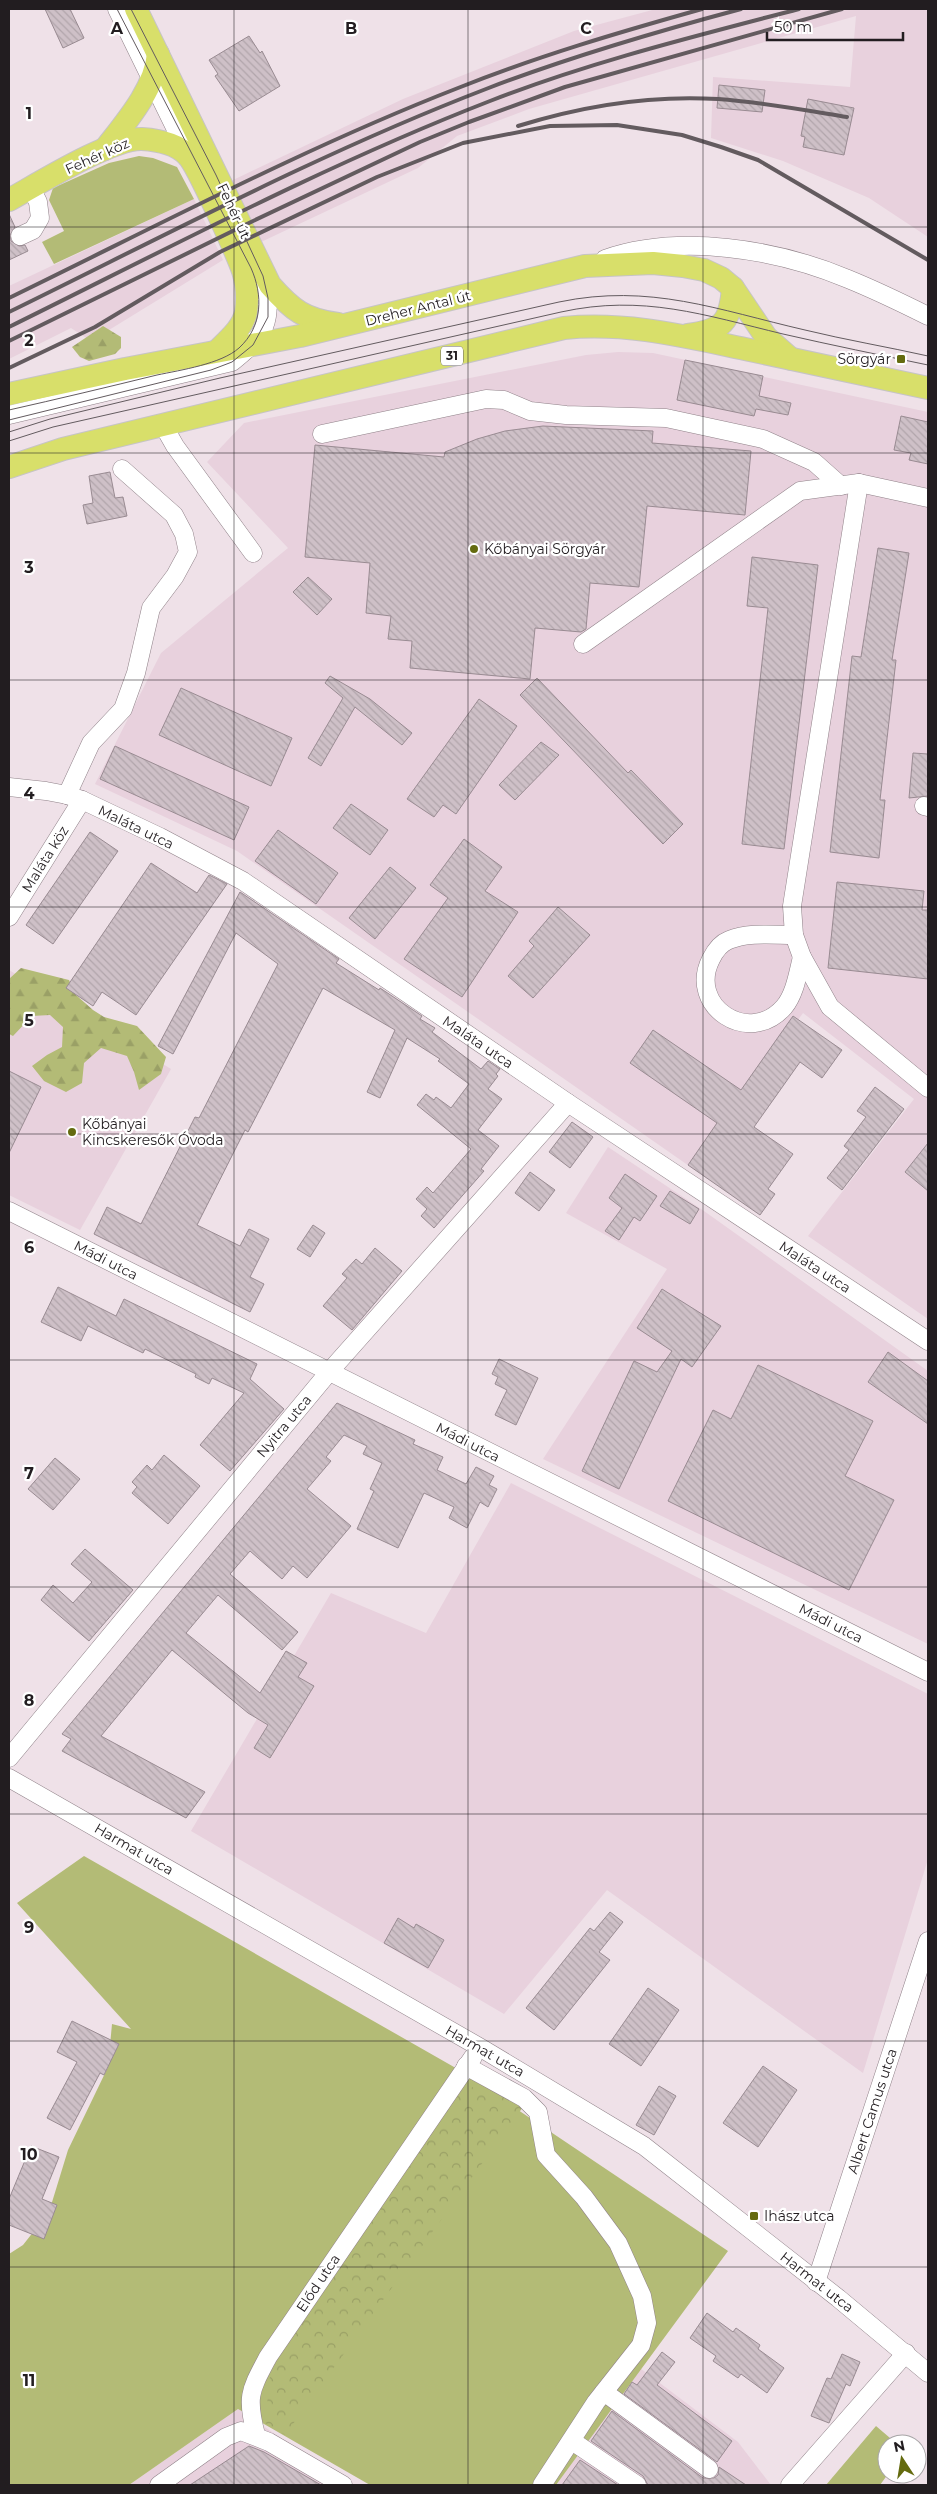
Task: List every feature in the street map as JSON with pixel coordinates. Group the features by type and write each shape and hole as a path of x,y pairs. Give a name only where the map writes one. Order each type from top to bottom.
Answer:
{"main road":[{"name":"Fehér út","path":"136,9 270,285 295,312 313,320 349,325"},
{"path":"104,149 132,114 151,79 158,54"},
{"name":"Fehér köz","path":"9,200 121,141 144,139 166,143 189,156"},
{"name":"Fehér út","path":"189,156 239,262 248,294 245,315 236,332 217,351"},
{"name":"Dreher Antal út","path":"9,394 349,325 585,266 653,263 704,270 721,278 733,288 766,336 791,359"},
{"path":"680,336 708,332 721,324 731,314 733,288"},
{"name":"31","path":"9,467 63,449 564,328 597,325 635,327 928,388"}],"street":[{"name":"Fehér út","path":"117,9 189,156"},
{"path":"20,236 33,230 40,218 38,202 31,188"},
{"path":"585,266 617,255 642,250 720,247 758,252 847,278 928,316"},
{"path":"9,415 232,362 253,345 268,317 268,298 261,267"},
{"path":"199,369 217,351"},
{"path":"322,434 486,399 504,400 530,411 566,415 666,418 763,439 814,462 840,486"},
{"path":"163,425 252,553"},
{"name":"Maláta köz","path":"9,917 75,797 91,743 123,709 136,673 151,608 174,576 188,552 184,534 174,515 122,469"},
{"path":"860,483 792,906 794,935 802,957 830,1007 928,1088"},
{"path":"583,644 800,492 860,483 928,498"},
{"name":"Maláta utca","path":"9,787 75,797 160,837 243,881 568,1103 928,1341"},
{"path":"794,935 743,935 727,941 714,952 706,968 705,985 711,1002 722,1014 738,1022 755,1023 771,1018 784,1006 792,991 802,957"},
{"name":"Nyitra utca","path":"9,1758 329,1372 568,1103"},
{"name":"Mádi utca","path":"9,1211 928,1672"},
{"name":"Harmat utca","path":"9,1778 481,2048 644,2146 906,2353 928,2373"},
{"name":"Albert Camus utca","path":"816,2282 928,1940"},
{"name":"Előd utca","path":"256,2435 251,2415 251,2392 268,2357 466,2066 481,2048"},
{"path":"466,2066 524,2098 538,2112 546,2156 584,2197 618,2243 642,2296 646,2323 641,2345 604,2392 543,2485"},
{"path":"790,2485 906,2353"},
{"path":"604,2392 709,2469"},
{"path":"159,2485 226,2437 241,2431 256,2435 343,2485"},
{"path":"572,2441 637,2485"}],"shaded area":[{"path":"656,9 928,9 928,237 869,198 783,161 711,138 713,77 850,87 856,16 529,109 457,136 418,168 261,242 231,181 403,99 574,31"},
{"path":"194,199 223,260 91,341 71,328 9,359 9,286"},
{"path":"618,352 653,353 928,412 928,1319 808,1236 914,1099 803,1013 692,1168 237,851 95,784 161,653 288,548 207,462 244,423 586,355"},
{"name":"Kőbányai Kincskeresők Óvoda","path":"9,970 171,1069 80,1230 9,1195"},
{"path":"608,1147 704,1211 928,1371 928,1644 543,1459 667,1269 566,1213"},
{"path":"511,1483 928,1694 928,1859 863,2073 607,1890 504,2014 191,1831 331,1593 426,1633"},
{"path":"640,2368 738,2442 771,2485 556,2485"},
{"path":"238,2409 350,2485 129,2485"}],"green space":[{"path":"139,156 153,158 177,167 194,199 54,264 42,242 64,231 49,200 53,188 109,163"},
{"path":"103,326 121,337 121,348 115,354 89,361 80,357 72,347"},
{"path":"21,968 69,980 76,995 93,1010 104,1017 137,1026 166,1057 161,1074 139,1090 127,1056 101,1048 84,1063 82,1083 66,1092 44,1081 32,1066 62,1047 63,1027 50,1015 32,1016 13,1036 9,1034 9,979"},
{"path":"84,1856 454,2067 728,2251 556,2485 370,2485 238,2409 129,2485 9,2485 9,2254 23,2245 49,2212 68,2150 108,2067 112,2024 131,2029 17,1903"},
{"path":"483,2081 523,2107 285,2435 265,2423 272,2358 456,2097"},
{"path":"876,2426 885,2434 877,2434 877,2484 880,2485 826,2485"}],"building":[{"path":"45,9 70,9 84,38 63,48"},
{"path":"249,36 260,53 262,51 280,86 239,111 215,76 218,74 209,60"},
{"path":"719,85 765,90 762,112 717,108"},
{"path":"808,99 854,108 844,155 803,147 805,137 801,136"},
{"path":"9,214 15,227 10,235 11,241 19,246 25,245 28,251 9,260"},
{"path":"685,360 763,376 759,396 791,403 788,415 756,409 754,416 677,400"},
{"path":"901,416 928,422 928,464 909,460 911,453 894,450"},
{"name":"Kőbányai Sörgyár","path":"543,426 653,431 652,443 751,451 745,515 647,506 639,587 590,583 586,629 581,632 535,628 530,679 410,668 412,641 388,639 391,616 366,613 370,563 305,557 315,445 444,457 445,452 477,439 505,431"},
{"path":"110,472 115,498 123,497 127,516 87,524 83,505 93,503 89,476"},
{"path":"878,548 909,553 892,660 896,660 880,800 885,800 879,858 830,852 852,656 861,657"},
{"path":"752,557 818,565 784,849 742,844 768,608 747,606"},
{"path":"308,577 332,599 317,615 293,592"},
{"path":"330,676 370,699 412,733 402,745 355,707 321,766 308,758 343,698 325,683"},
{"path":"537,678 628,773 631,770 683,824 663,844 520,695"},
{"path":"181,688 292,738 271,786 159,735"},
{"path":"479,699 517,726 456,814 443,805 434,817 407,799"},
{"path":"541,742 559,755 515,800 499,785"},
{"path":"115,746 249,807 234,840 100,779"},
{"path":"913,753 928,754 928,796 909,798"},
{"path":"351,804 388,830 370,855 333,828"},
{"path":"278,830 338,873 316,904 255,861"},
{"path":"90,832 118,851 53,944 26,925"},
{"path":"464,839 502,867 485,891 518,912 462,997 404,959 448,898 430,885"},
{"path":"151,863 197,893 209,875 227,884 136,1015 102,992 93,1006 66,988"},
{"path":"390,867 416,888 375,939 349,918"},
{"path":"837,882 924,891 922,910 928,910 928,979 828,968"},
{"path":"240,892 339,959 336,963 379,990 380,988 422,1016 420,1019 435,1028 432,1032 481,1069 488,1061 500,1069 496,1074 498,1076 488,1089 502,1099 478,1130 499,1146 481,1169 484,1171 434,1228 421,1216 427,1209 416,1199 427,1187 433,1193 471,1149 417,1105 426,1094 434,1100 436,1097 451,1108 469,1084 438,1061 440,1059 407,1038 380,1098 367,1092 395,1030 323,988 248,1132 245,1130 197,1225 240,1246 249,1229 269,1239 250,1277 264,1284 250,1312 94,1234 107,1207 141,1224 195,1117 199,1118 278,964 236,933 173,1054 158,1046"},
{"path":"558,907 590,935 533,998 508,976 534,946 529,941"},
{"path":"793,1016 842,1050 822,1078 800,1062 754,1127 793,1154 768,1189 775,1194 760,1215 688,1165 717,1123 630,1063 653,1030 741,1090"},
{"path":"9,1071 41,1087 9,1153"},
{"path":"875,1087 904,1109 842,1190 827,1178 849,1150 844,1146 866,1117 857,1111"},
{"path":"572,1122 593,1137 570,1168 549,1152"},
{"path":"928,1143 928,1191 905,1172"},
{"path":"530,1172 555,1190 539,1211 515,1193"},
{"path":"625,1174 657,1196 640,1221 634,1217 619,1240 605,1231 622,1208 609,1198"},
{"path":"670,1191 699,1209 690,1224 660,1206"},
{"path":"313,1225 325,1233 310,1257 297,1249"},
{"path":"375,1248 402,1271 352,1330 323,1306 347,1278 342,1274 356,1259 362,1264"},
{"path":"58,1287 116,1316 124,1299 257,1364 250,1379 284,1409 230,1471 200,1445 244,1393 212,1378 209,1384 195,1377 196,1374 145,1349 143,1353 88,1326 81,1341 41,1322"},
{"path":"662,1289 721,1326 692,1367 681,1359 619,1489 582,1471 634,1361 657,1372 672,1351 637,1328"},
{"path":"888,1352 928,1381 928,1424 868,1382"},
{"path":"499,1359 538,1378 516,1425 495,1415 507,1390 495,1384 498,1377 492,1374"},
{"path":"758,1365 873,1421 845,1476 894,1500 849,1590 668,1501 713,1410 731,1419"},
{"path":"337,1403 415,1440 413,1444 443,1457 437,1470 466,1484 476,1467 494,1476 489,1485 497,1489 488,1507 480,1502 467,1528 449,1518 454,1507 424,1493 398,1548 357,1529 374,1491 370,1489 382,1463 363,1454 367,1446 344,1435 326,1457 331,1461 307,1489 351,1526 307,1578 293,1566 282,1579 250,1551 230,1574 298,1632 282,1650 218,1595 186,1633 260,1693 286,1651 307,1663 298,1677 314,1686 270,1758 254,1748 268,1725 248,1713 172,1650 101,1736 205,1792 186,1818 62,1751 71,1739 62,1734"},
{"path":"164,1455 200,1486 168,1524 132,1493 137,1487 132,1482 147,1465 152,1470"},
{"path":"55,1458 80,1479 53,1510 28,1489"},
{"path":"85,1549 133,1590 89,1641 41,1600 53,1585 73,1603 92,1582 71,1564"},
{"path":"610,1912 623,1922 599,1952 610,1960 554,2030 526,2008 590,1928 594,1931"},
{"path":"398,1918 414,1928 416,1924 444,1940 428,1968 384,1943"},
{"path":"648,1988 679,2010 641,2066 609,2044"},
{"path":"72,2021 119,2044 104,2075 100,2073 70,2130 47,2118 77,2062 57,2052"},
{"path":"763,2066 797,2090 758,2147 723,2123"},
{"path":"659,2086 676,2096 654,2135 636,2125"},
{"path":"31,2146 59,2157 42,2199 57,2205 44,2239 9,2225 9,2199"},
{"path":"707,2313 733,2332 736,2328 760,2345 758,2349 784,2368 767,2393 741,2374 738,2378 713,2361 716,2356 690,2338"},
{"path":"662,2352 675,2362 657,2385 732,2441 717,2462 624,2394 632,2382 637,2385"},
{"path":"842,2354 860,2362 850,2386 846,2384 829,2423 811,2416 827,2378 831,2379"},
{"path":"612,2411 703,2478 714,2478 718,2475 719,2467 746,2485 648,2485 643,2476 591,2441"},
{"path":"249,2446 264,2452 321,2485 190,2485"},
{"path":"580,2460 618,2485 562,2485"}],"tram line":[{"path":"9,410 211,362 231,354 239,348 253,330 257,320 258,289 251,268 117,9"},
{"path":"9,420 211,370 232,362 253,345 268,317 268,298 263,276 216,175 131,9"},
{"path":"9,432 50,419 220,378 559,302 592,297 654,297 684,301 820,334 928,356"},
{"path":"9,441 53,427 561,312 591,307 619,305 673,309 928,365"}],"railway":[{"path":"9,298 231,188 401,111 488,76 549,55 702,9"},
{"path":"9,312 245,195 425,114 517,77 580,56 741,9"},
{"path":"9,327 307,180 367,152 490,101 605,62 799,9"},
{"path":"9,341 251,222 420,142 469,122 565,87 842,9"},
{"path":"518,126 591,108 642,101 693,98 734,100 847,117"},
{"path":"9,368 95,327 220,252 377,177 463,143 550,126 617,125 682,135 758,160 928,260"}],"place":[{"name":"Sörgyár","path":"901,359"},
{"name":"Kőbányai Sörgyár","path":"474,549"},
{"name":"Kőbányai Kincskeresők Óvoda","path":"72,1132"},
{"name":"Ihász utca","path":"754,2216"}]}
